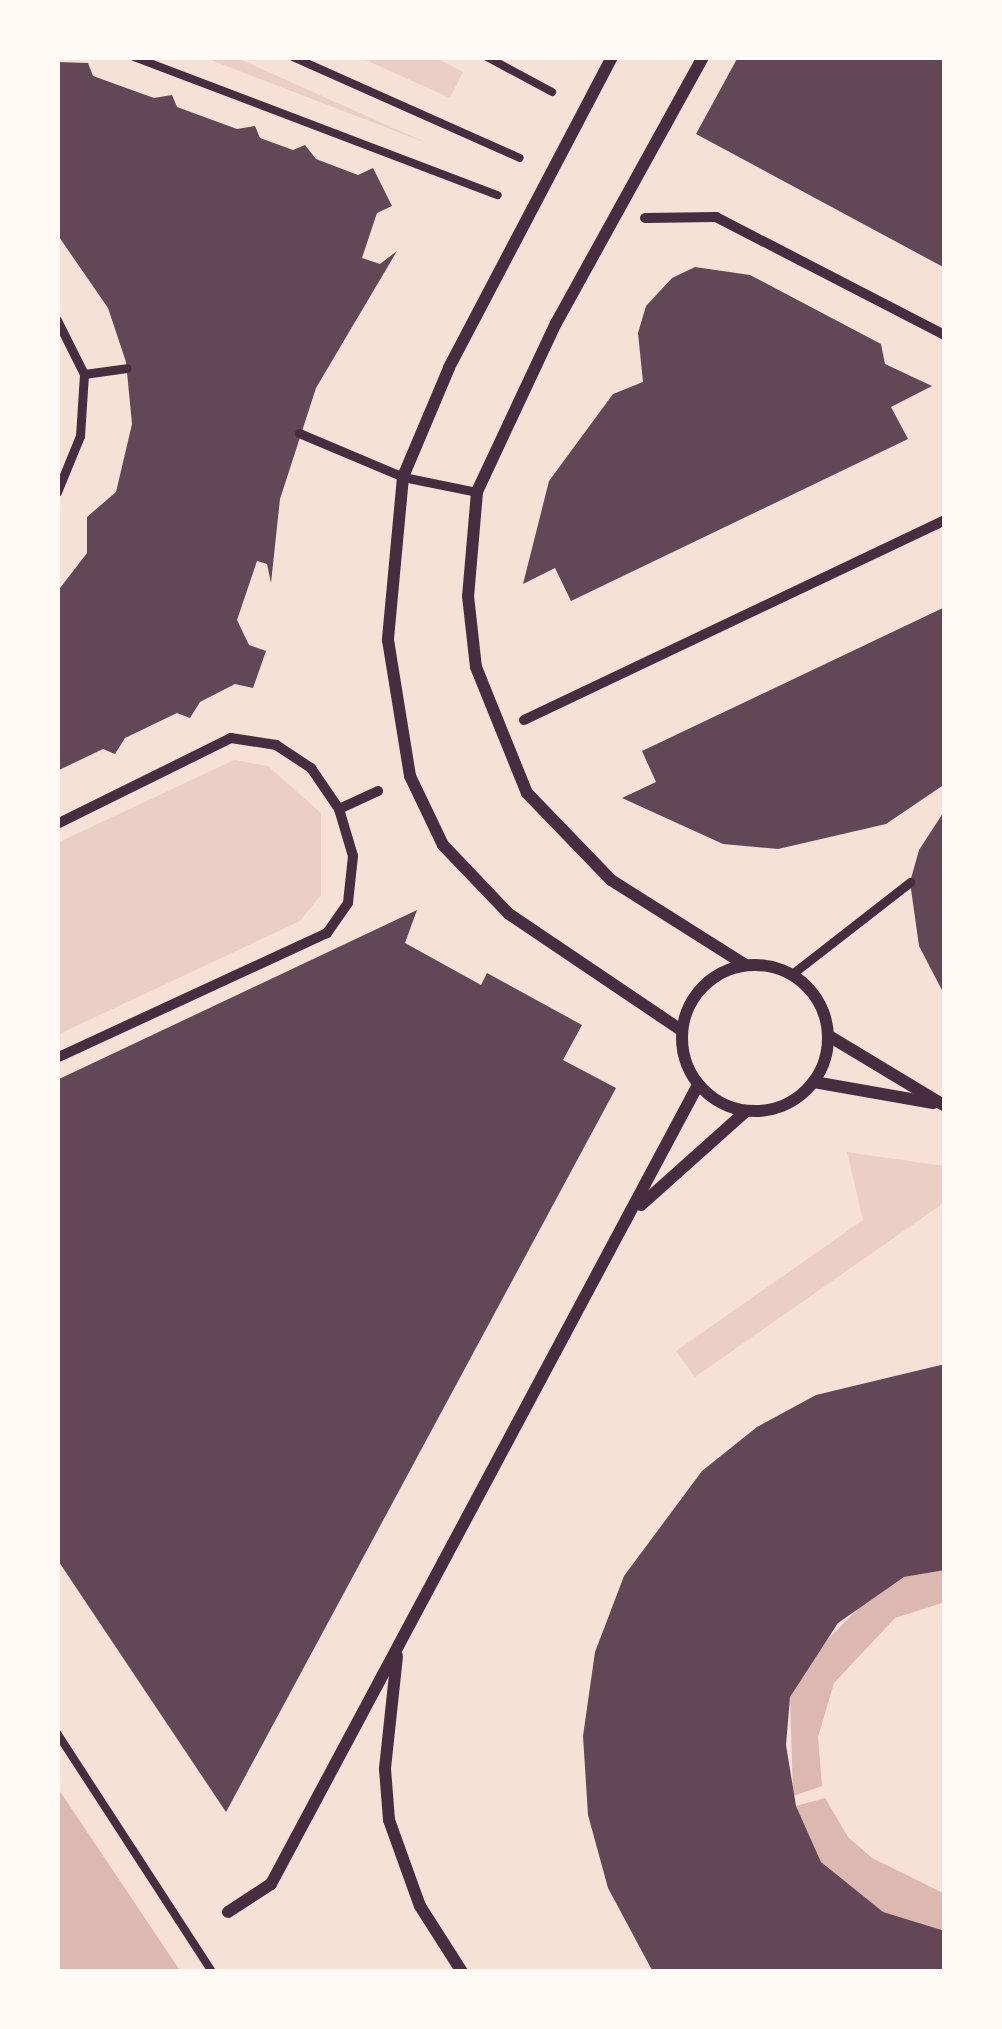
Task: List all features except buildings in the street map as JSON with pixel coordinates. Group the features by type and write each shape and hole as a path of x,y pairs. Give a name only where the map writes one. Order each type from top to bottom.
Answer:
{"street":[{"path":"611,57 449,368 403,477 388,640 410,776 443,845 508,914 681,1030 698,1085 746,1112"},
{"path":"636,1210 746,1112 795,1100 814,1082 829,1036 812,990 792,974 744,964 610,880 527,793 476,667 468,596 478,492 556,323 703,57"},
{"path":"645,218 716,217 945,335"},
{"path":"524,720 945,520"},
{"path":"57,824 231,738 276,745 311,768 339,809 353,856 348,903 327,933 57,1058"},
{"path":"339,809 378,791"},
{"path":"681,1030 701,987 744,964"},
{"path":"829,1036 943,1105"},
{"path":"814,1082 943,1105"},
{"path":"228,1912 271,1884 636,1210 698,1085"},
{"path":"398,1649 385,1768 389,1820 420,1906 462,1972"}],"lane":[{"path":"57,320 84,374 80,436 57,492"},
{"path":"84,374 127,368"},
{"path":"299,433 403,477 478,492"},
{"path":"792,974 910,882"}],"path":[{"path":"134,57 498,195"},
{"path":"293,57 532,162"},
{"path":"488,57 552,92"},
{"path":"57,1733 212,1972"}],"shaded area":[{"path":"203,57 235,57 429,144"},
{"path":"359,57 434,57 463,72 450,98"},
{"path":"234,760 268,766 321,813 321,895 300,921 57,1035 57,843"},
{"path":"847,1152 945,1166 945,1202 695,1377 676,1351 863,1220"},
{"path":"945,1570 945,1602 895,1618 834,1683 818,1737 822,1786 793,1796 790,1697 808,1659 871,1596 904,1577"},
{"path":"57,1787 181,1972 57,1972"},
{"path":"825,1798 848,1837 872,1858 945,1894 945,1931 882,1912 821,1862 796,1806"}]}
